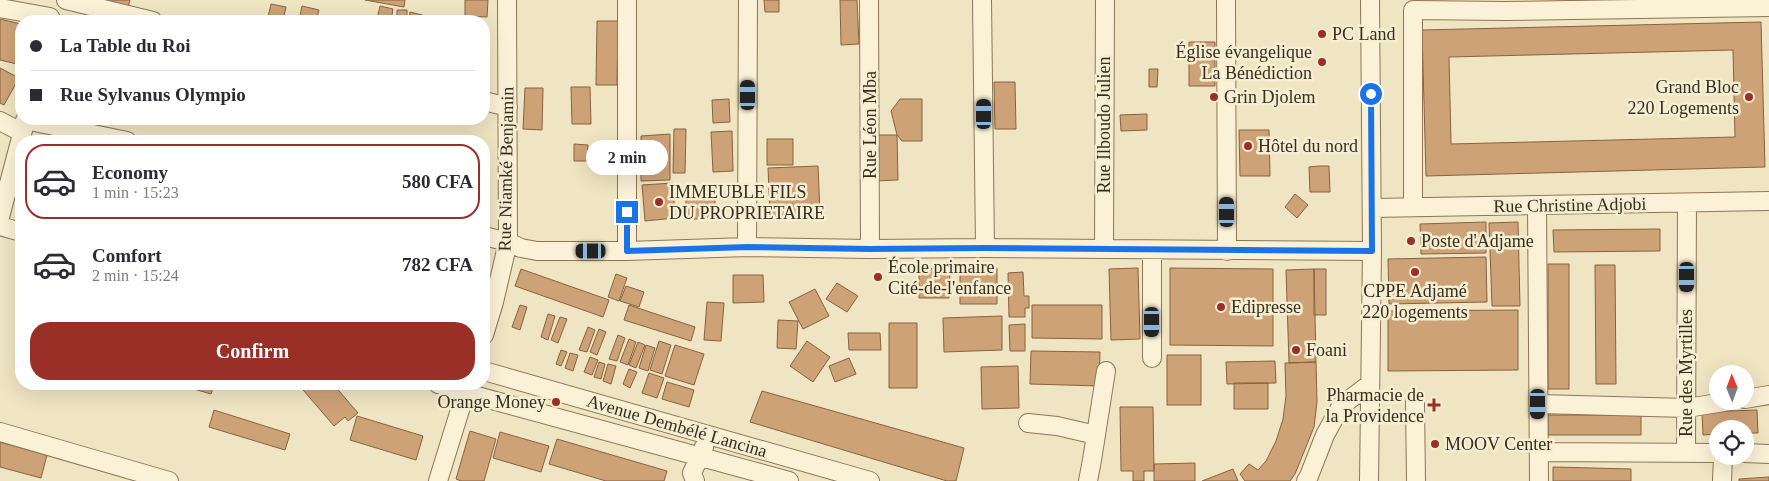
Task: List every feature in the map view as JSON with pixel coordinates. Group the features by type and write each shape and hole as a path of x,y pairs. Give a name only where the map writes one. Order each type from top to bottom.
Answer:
{"street":[{"path":"66,0 128,15"},
{"name":"Rue Niamké Benjamin","path":"490,315 508,242 506,0"},
{"path":"627,0 627,251"},
{"path":"747,247 748,0"},
{"name":"Rue Léon Mba","path":"869,0 870,249"},
{"path":"982,0 985,248"},
{"name":"Rue Ilboudo Julien","path":"1104,249 1105,0"},
{"path":"1226,0 1227,251"},
{"path":"1369,481 1372,251 1370,0"},
{"path":"1413,207 1413,10 1505,6 1675,4 1769,7"},
{"path":"0,8 51,13"},
{"path":"490,102 508,107"},
{"path":"0,121 15,123"},
{"path":"30,125 91,135"},
{"path":"0,217 4,179 15,149"},
{"name":"Rue Christine Adjobi","path":"1372,208 1769,201"},
{"name":"Rue des Myrtilles","path":"1686,453 1687,202"},
{"path":"1537,205 1539,481"},
{"path":"0,226 15,230"},
{"path":"490,238 508,242 521,248 537,251 627,251 747,247 1372,251"},
{"path":"1152,250 1152,358"},
{"path":"1088,481 1106,372"},
{"name":"Avenue Dembélé Lancina","path":"490,373 870,481"},
{"path":"1306,481 1325,435 1341,406 1370,384"},
{"path":"438,481 466,390"},
{"path":"474,390 700,457 752,476 788,481"},
{"path":"1754,398 1769,395"},
{"path":"1414,402 1416,481"},
{"path":"1538,404 1687,408 1709,404"},
{"path":"1028,423 1057,426 1096,435"},
{"path":"0,432 169,481"},
{"path":"695,481 692,472 710,435"},
{"path":"1539,452 1709,453"},
{"path":"1754,454 1769,454"},
{"path":"1722,481 1723,465"}],"building":[{"path":"100,0 130,0 128,7"},
{"path":"365,0 405,0 404,7"},
{"path":"465,0 488,0 487,15 465,15"},
{"path":"764,0 779,0 779,12 765,12"},
{"path":"840,0 857,0 859,44 841,45"},
{"path":"271,4 286,7 284,15 268,15"},
{"path":"302,6 319,10 318,15 300,15"},
{"path":"380,6 393,9 392,15 378,15"},
{"path":"397,10 407,10 407,15 397,15"},
{"path":"410,12 422,15 410,15"},
{"path":"0,19 15,23 15,64 0,60"},
{"path":"597,21 618,21 617,85 596,85"},
{"name":"Grand Bloc 220 Logements","path":"1761,22 1765,167 1426,176 1422,30","holes":["1733,50 1735,137 1451,144 1449,57"]},
{"path":"1189,42 1215,42 1215,86 1189,86"},
{"path":"0,68 15,76 15,85 4,105 0,103"},
{"path":"1149,69 1158,69 1157,87 1149,87"},
{"path":"994,82 1015,82 1016,129 995,129"},
{"path":"571,87 590,87 591,124 572,124"},
{"path":"525,88 543,88 542,130 523,129"},
{"path":"729,99 730,122 713,123 712,100"},
{"path":"900,99 922,99 922,141 902,141 897,135 891,111"},
{"path":"1147,114 1147,130 1121,131 1120,115"},
{"path":"674,129 686,129 685,173 673,173"},
{"path":"1239,130 1269,130 1270,176 1240,176"},
{"path":"732,131 733,171 713,172 711,132"},
{"path":"49,132 62,135 48,135"},
{"path":"670,134 670,180 641,181 641,136"},
{"path":"873,135 897,135 898,180 876,181"},
{"path":"767,139 793,139 793,165 767,165"},
{"path":"574,144 588,145 587,161 574,161"},
{"path":"818,166 820,214 770,215 768,168"},
{"path":"1329,166 1330,192 1310,192 1309,167"},
{"name":"IMMEUBLE FILS DU PROPRIETAIRE","path":"673,183 675,218 645,221 642,185"},
{"path":"686,190 715,190 715,217 686,220"},
{"path":"1295,194 1308,205 1297,218 1285,207"},
{"name":"Poste d'Adjame","path":"1486,222 1486,253 1421,254 1420,224"},
{"path":"1518,222 1520,306 1492,306 1489,223"},
{"path":"1660,229 1660,251 1554,252 1553,230"},
{"path":"1486,257 1487,302 1389,304 1388,259"},
{"path":"1548,264 1569,264 1569,389 1548,389"},
{"path":"1595,265 1615,265 1616,384 1596,384"},
{"path":"919,268 950,269 949,298 919,298"},
{"path":"960,268 997,268 997,304 960,304"},
{"path":"1138,268 1140,339 1111,340 1109,269"},
{"name":"Edipresse","path":"1170,268 1273,269 1273,346 1170,345"},
{"path":"521,269 609,300 603,317 515,286"},
{"path":"1314,269 1316,362 1289,363 1286,270"},
{"path":"1314,269 1326,269 1326,315 1314,315"},
{"path":"1023,272 1024,296 1029,296 1029,308 1025,308 1025,317 1009,317 1008,273"},
{"path":"616,274 627,278 619,301 608,297"},
{"path":"733,275 763,275 764,302 733,303"},
{"path":"837,283 858,296 847,312 826,299"},
{"path":"626,286 644,292 639,307 620,301"},
{"path":"815,289 829,316 803,329 789,302"},
{"path":"707,302 724,303 721,341 704,340"},
{"path":"520,305 527,307 520,330 512,327"},
{"path":"629,305 695,327 691,341 624,320"},
{"path":"1032,305 1102,305 1102,339 1032,338"},
{"path":"1518,310 1518,370 1388,371 1388,311"},
{"path":"548,314 555,316 548,340 541,337"},
{"path":"1002,316 1002,350 944,352 943,318"},
{"path":"560,317 567,319 558,343 551,340"},
{"path":"778,320 798,321 796,349 777,348"},
{"path":"889,323 917,323 917,388 889,388"},
{"path":"1025,324 1025,351 1010,351 1009,325"},
{"path":"588,327 595,330 587,352 579,350"},
{"path":"599,329 606,332 597,355 590,352"},
{"path":"848,333 880,333 881,350 849,350"},
{"path":"618,335 625,338 617,361 609,359"},
{"path":"629,339 636,342 628,365 620,362"},
{"path":"659,341 671,345 662,374 650,370"},
{"path":"807,341 830,357 813,382 790,366"},
{"path":"638,342 645,345 636,368 629,365"},
{"path":"646,345 655,348 648,371 639,368"},
{"path":"675,345 704,354 694,385 665,376"},
{"path":"561,350 567,352 561,366 556,364"},
{"path":"1031,351 1100,352 1099,386 1030,384"},
{"path":"570,353 578,355 573,371 565,368"},
{"path":"1167,355 1201,355 1201,405 1167,405"},
{"path":"590,357 598,360 592,375 584,372"},
{"path":"849,358 856,374 835,382 829,366"},
{"path":"1275,361 1276,383 1227,384 1226,362"},
{"path":"599,362 605,364 601,379 594,377"},
{"path":"1316,362 1317,402 1314,427 1295,474 1290,481 1245,481 1240,474 1249,464 1258,470 1266,461 1276,441 1283,419 1286,396 1285,363"},
{"path":"608,364 616,366 611,384 603,381"},
{"path":"1018,366 1019,408 982,409 981,367"},
{"path":"629,369 637,372 630,388 623,384"},
{"path":"649,373 664,378 657,398 642,393"},
{"path":"667,382 694,390 689,407 662,399"},
{"path":"1234,383 1268,383 1268,409 1234,409"},
{"path":"197,390 212,390 211,394"},
{"path":"303,390 338,390 358,413 348,421 345,417 334,426"},
{"path":"762,391 964,448 956,481 947,481 750,422"},
{"path":"1120,407 1153,407 1154,471 1144,471 1144,481 1133,481 1133,471 1121,471"},
{"path":"214,410 290,434 285,450 209,427"},
{"path":"1757,410 1758,433 1754,433 1754,420 1709,420 1709,435 1703,435 1702,412"},
{"path":"1548,415 1641,415 1641,435 1548,435"},
{"path":"357,416 423,436 416,460 350,440"},
{"path":"470,431 496,439 484,481 461,481 456,479"},
{"path":"500,432 549,446 541,472 493,458"},
{"path":"557,439 667,471 664,481 606,481 549,464"},
{"path":"0,442 47,455 41,478 0,467"},
{"path":"1195,463 1195,481 1154,481 1154,464"},
{"path":"1553,467 1631,469 1631,481 1553,481"},
{"path":"1233,469 1238,481 1202,481"},
{"path":"1769,477 1769,481 1739,481 1739,479"}],"place":[{"name":"PC Land","path":"1322,34"},
{"name":"Église évangelique La Bénédiction","path":"1322,62"},
{"name":"Grin Djolem","path":"1214,97"},
{"name":"Grand Bloc 220 Logements","path":"1749,97"},
{"name":"Hôtel du nord","path":"1248,146"},
{"name":"IMMEUBLE FILS DU PROPRIETAIRE","path":"659,202"},
{"name":"Poste d'Adjame","path":"1411,241"},
{"name":"CPPE Adjamé 220 logements","path":"1415,272"},
{"name":"École primaire Cité-de-l'enfance","path":"878,277"},
{"name":"Edipresse","path":"1221,307"},
{"name":"Foani","path":"1296,350"},
{"name":"Orange Money","path":"556,402"},
{"name":"Pharmacie de la Providence","path":"1434,405"},
{"name":"MOOV Center","path":"1435,444"}],"route":[{"path":"627,212 627,251 747,247 1372,251 1371,94"}]}
